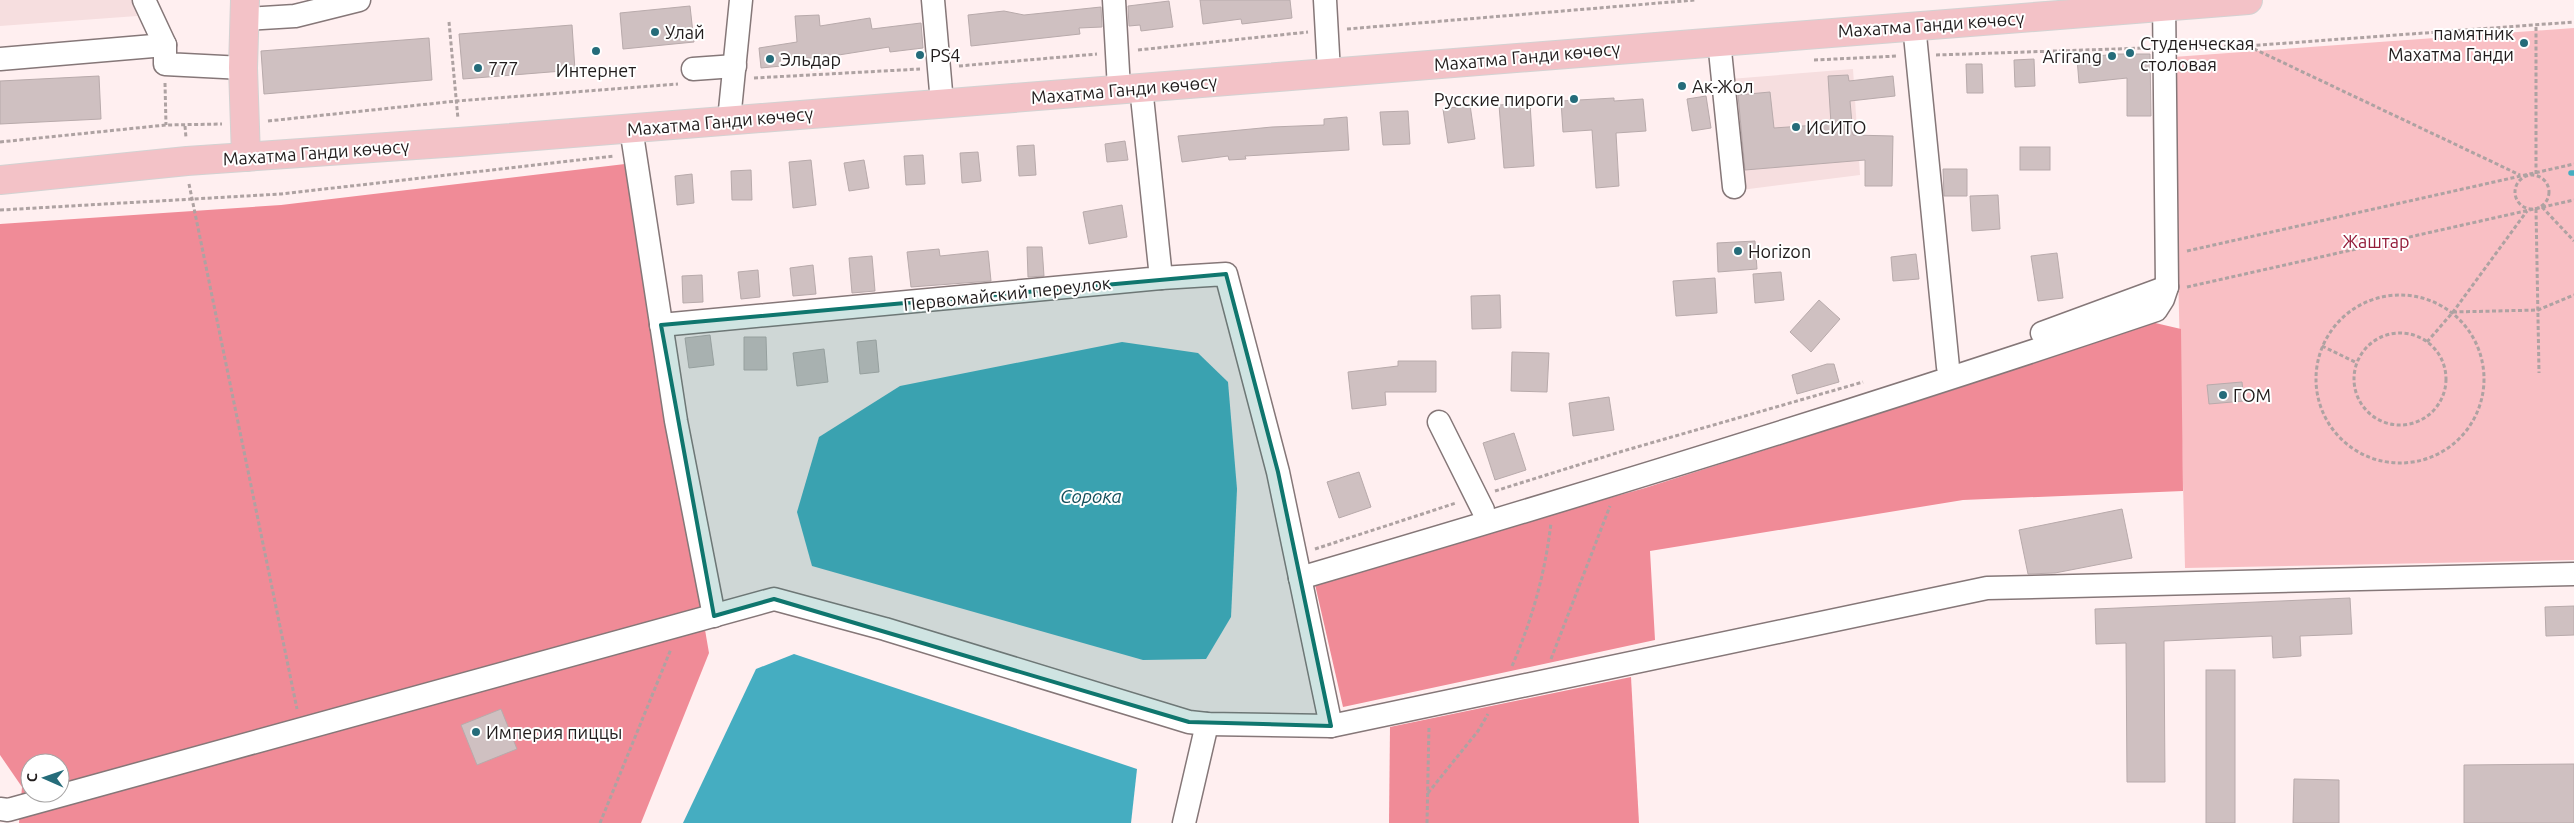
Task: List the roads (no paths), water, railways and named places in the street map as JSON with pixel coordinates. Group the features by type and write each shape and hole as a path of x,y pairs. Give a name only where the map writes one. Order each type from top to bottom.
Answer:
{"main road":[{"name":"Махатма Ганди көчөсү","path":"0,180 187,161 459,142 633,141 730,120 2164,4 2248,0"},
{"path":"244,10 243,68 246,157"}],"street":[{"path":"144,0 165,45 165,64 243,68"},
{"path":"244,10 295,16 360,0"},
{"path":"730,120 741,0"},
{"path":"933,0 942,103"},
{"path":"1114,0 1116,53 1130,88 1161,278"},
{"path":"1325,0 1325,31 1329,72"},
{"path":"2164,4 2177,288"},
{"path":"1914,25 1948,367"},
{"path":"1719,40 1734,187"},
{"path":"0,59 165,45"},
{"path":"689,76 734,73"},
{"path":"633,141 676,420 714,616"},
{"name":"Первомайский переулок","path":"661,325 1161,278 1226,274 1278,472 1297,566"},
{"path":"1297,566 1553,503 1950,380 2156,310 2163,299 2177,288"},
{"path":"1297,566 1480,503 1948,367 2177,288"},
{"path":"1439,422 1480,503"},
{"path":"1297,566 1331,726"},
{"path":"4,809 301,730 774,599 885,629 1189,722 1331,726 1987,588 2574,574"},
{"path":"1184,823 1207,724"}],"water":[{"name":"Сорока","path":"1122,342 1198,353 1228,382 1237,489 1231,617 1206,659 1143,660 812,566 797,512 819,437 900,386"},
{"path":"794,654 1137,769 1131,823 683,823 756,669"}],"place":[{"name":"Улай","path":"655,32"},
{"name":"памятник Махатма Ганди","path":"2524,43"},
{"name":"Интернет","path":"596,51"},
{"name":"Студенческая столовая","path":"2130,53"},
{"name":"PS4","path":"920,55"},
{"name":"Arirang","path":"2112,56"},
{"name":"Эльдар","path":"770,59"},
{"name":"777","path":"478,68"},
{"name":"Ак-Жол","path":"1682,86"},
{"name":"Русские пироги","path":"1574,99"},
{"name":"ИСИТО","path":"1796,127"},
{"name":"Horizon","path":"1738,251"},
{"name":"ГОМ","path":"2223,395"},
{"name":"Империя пиццы","path":"476,732"}],"park label":[{"name":"Жаштар","path":"2376,241"}]}
